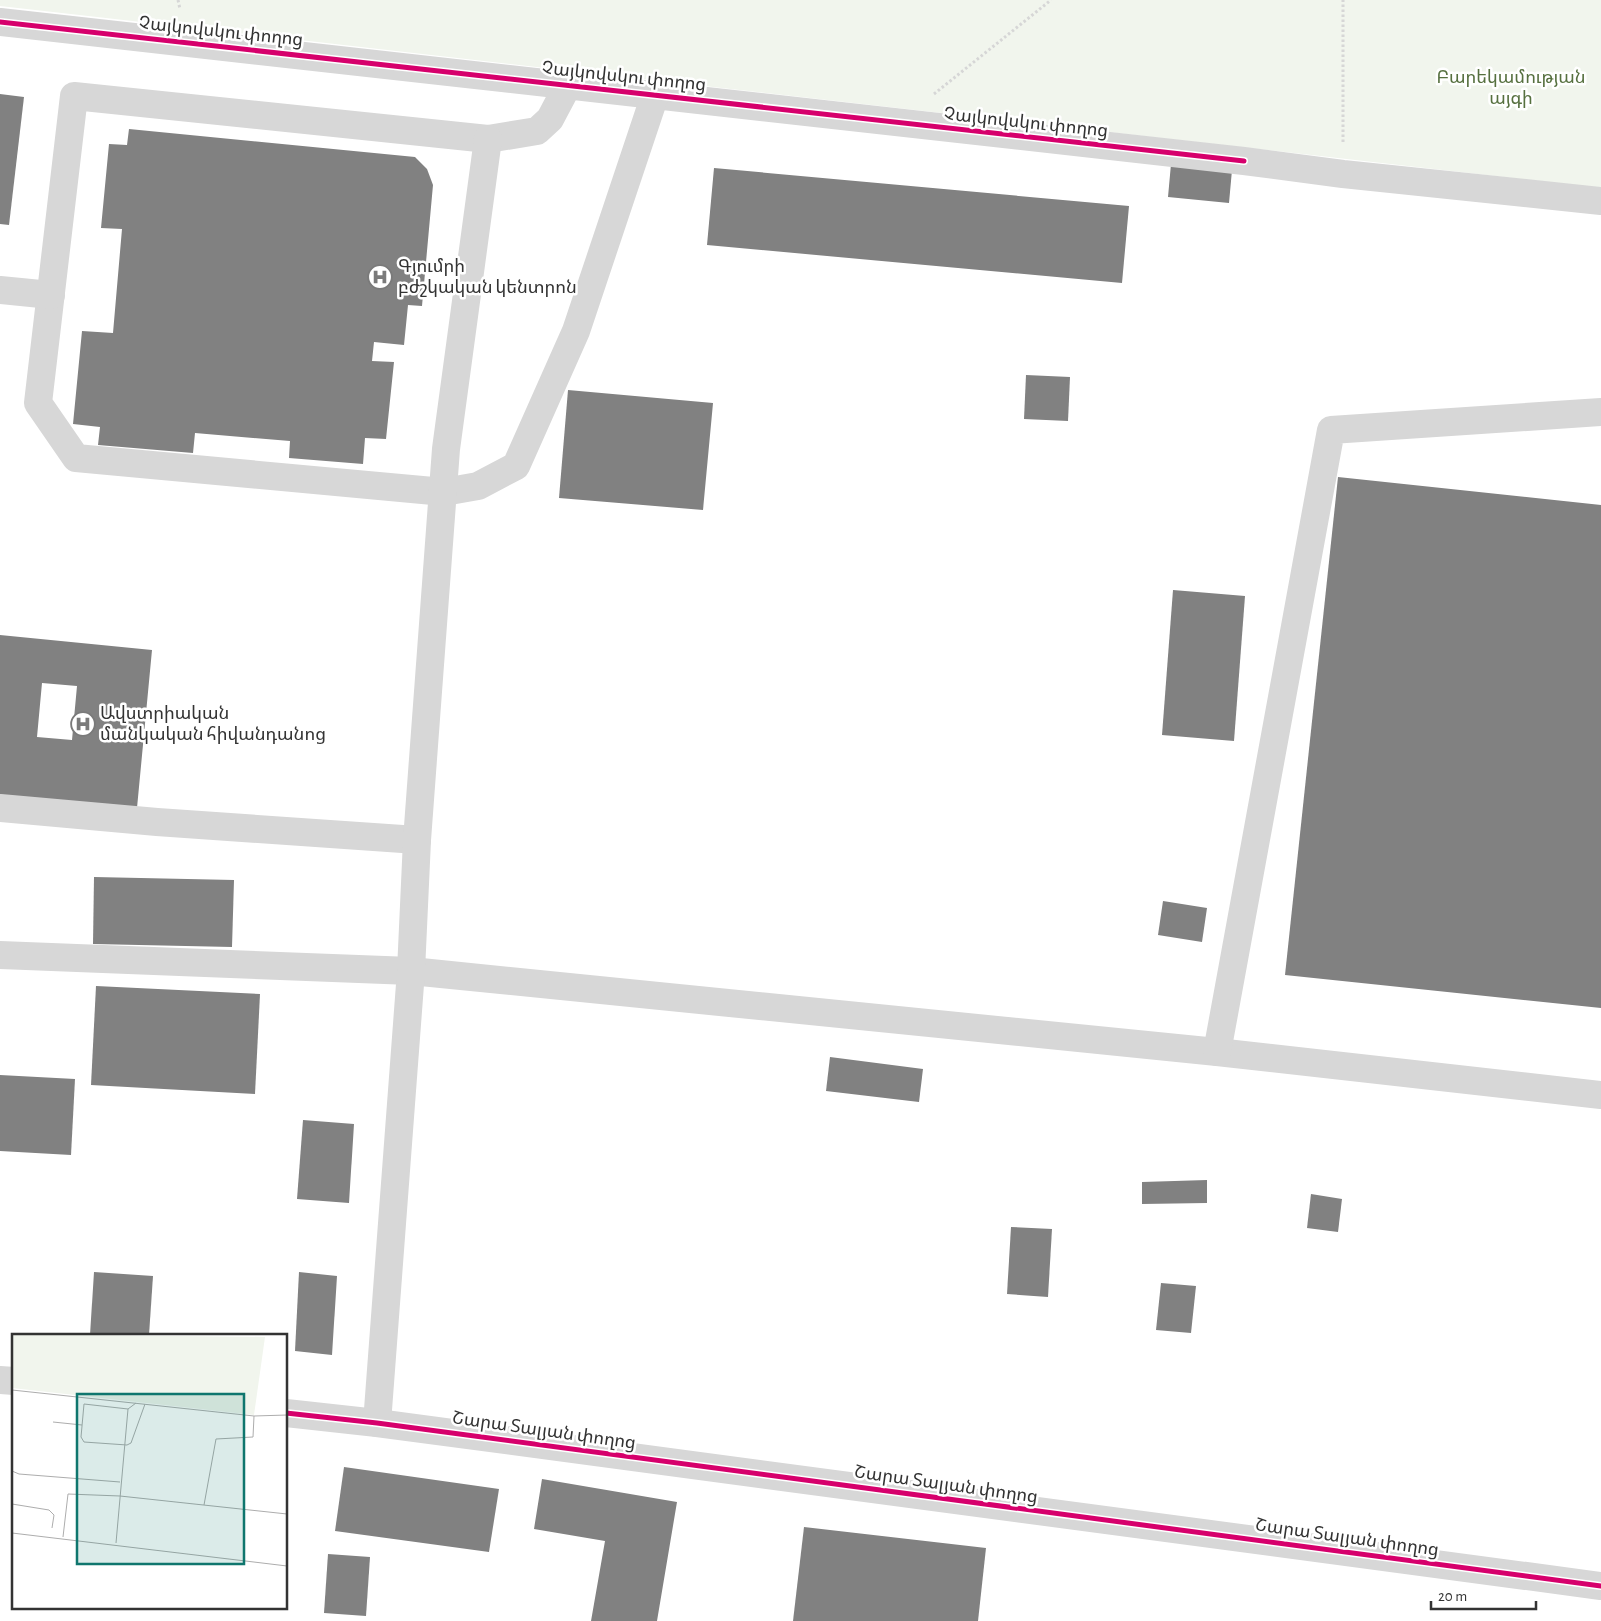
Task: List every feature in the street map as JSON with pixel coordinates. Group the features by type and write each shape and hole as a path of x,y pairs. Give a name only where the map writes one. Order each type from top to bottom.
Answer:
{"street":[{"name":"Չայկովսկու փողոց","path":"0,22 1244,161 1343,174 1601,201"},
{"path":"568,85 550,119 537,131 488,138 74,96 38,403 76,458 444,492 478,486 516,466 576,331 655,95"},
{"path":"377,1423 411,971 417,840 446,449 488,138"},
{"path":"0,290 51,295"},
{"path":"1217,1052 1331,430 1601,412"},
{"path":"0,808 156,822 417,840"},
{"path":"0,955 411,971 1217,1052 1601,1095"},
{"name":"Շարա Տալյան փողոց","path":"288,1413 377,1423 1601,1586"}],"path":[{"path":"929,98 1051,0"},
{"path":"1343,0 1343,174"}],"green space":[{"name":"Բարեկամության այգի","path":"0,0 1601,0 1601,188 0,6"}],"building":[{"path":"0,94 24,97 9,225 0,224"},
{"name":"Գյումրի բժշկական կենտրոն","path":"129,129 415,157 427,169 433,185 422,306 408,305 404,345 374,342 372,361 394,362 386,439 365,438 363,464 289,458 290,441 195,433 193,453 98,445 100,427 73,424 82,331 113,333 122,229 101,228 109,144 127,145"},
{"path":"1171,164 1232,170 1229,203 1168,197"},
{"path":"714,168 1129,206 1122,283 707,245"},
{"path":"1026,375 1070,377 1068,421 1024,419"},
{"path":"568,390 713,403 703,510 559,498"},
{"path":"1338,477 1601,505 1601,1008 1285,975"},
{"path":"1173,590 1245,596 1234,741 1162,735"},
{"path":"0,635 152,650 137,808 0,795","holes":["42,683 77,686 72,740 37,737"]},
{"path":"94,877 234,880 232,947 93,944"},
{"path":"1163,901 1207,908 1202,942 1158,935"},
{"path":"96,986 260,994 255,1094 91,1085"},
{"path":"830,1057 923,1069 919,1102 826,1091"},
{"path":"0,1075 75,1079 71,1155 0,1151"},
{"path":"303,1120 354,1124 349,1203 297,1199"},
{"path":"1207,1180 1207,1203 1142,1204 1142,1182"},
{"path":"1311,1194 1342,1199 1338,1232 1307,1228"},
{"path":"1011,1227 1052,1229 1048,1297 1007,1294"},
{"path":"94,1272 153,1276 149,1334 90,1334"},
{"path":"299,1272 337,1276 332,1355 295,1351"},
{"path":"1161,1283 1196,1286 1191,1333 1156,1330"},
{"path":"344,1467 499,1489 489,1552 335,1531"},
{"path":"542,1479 677,1502 657,1621 591,1621 605,1541 534,1529"},
{"path":"804,1527 986,1548 978,1621 793,1621"},
{"path":"328,1554 370,1557 366,1616 324,1613"}],"cycle path":[{"path":"0,22 1244,161"},
{"path":"288,1413 377,1423 1601,1586"}],"place":[{"name":"Գյումրի բժշկական կենտրոն","path":"380,277"},
{"name":"Ավստրիական մանկական հիվանդանոց","path":"83,724"}]}
